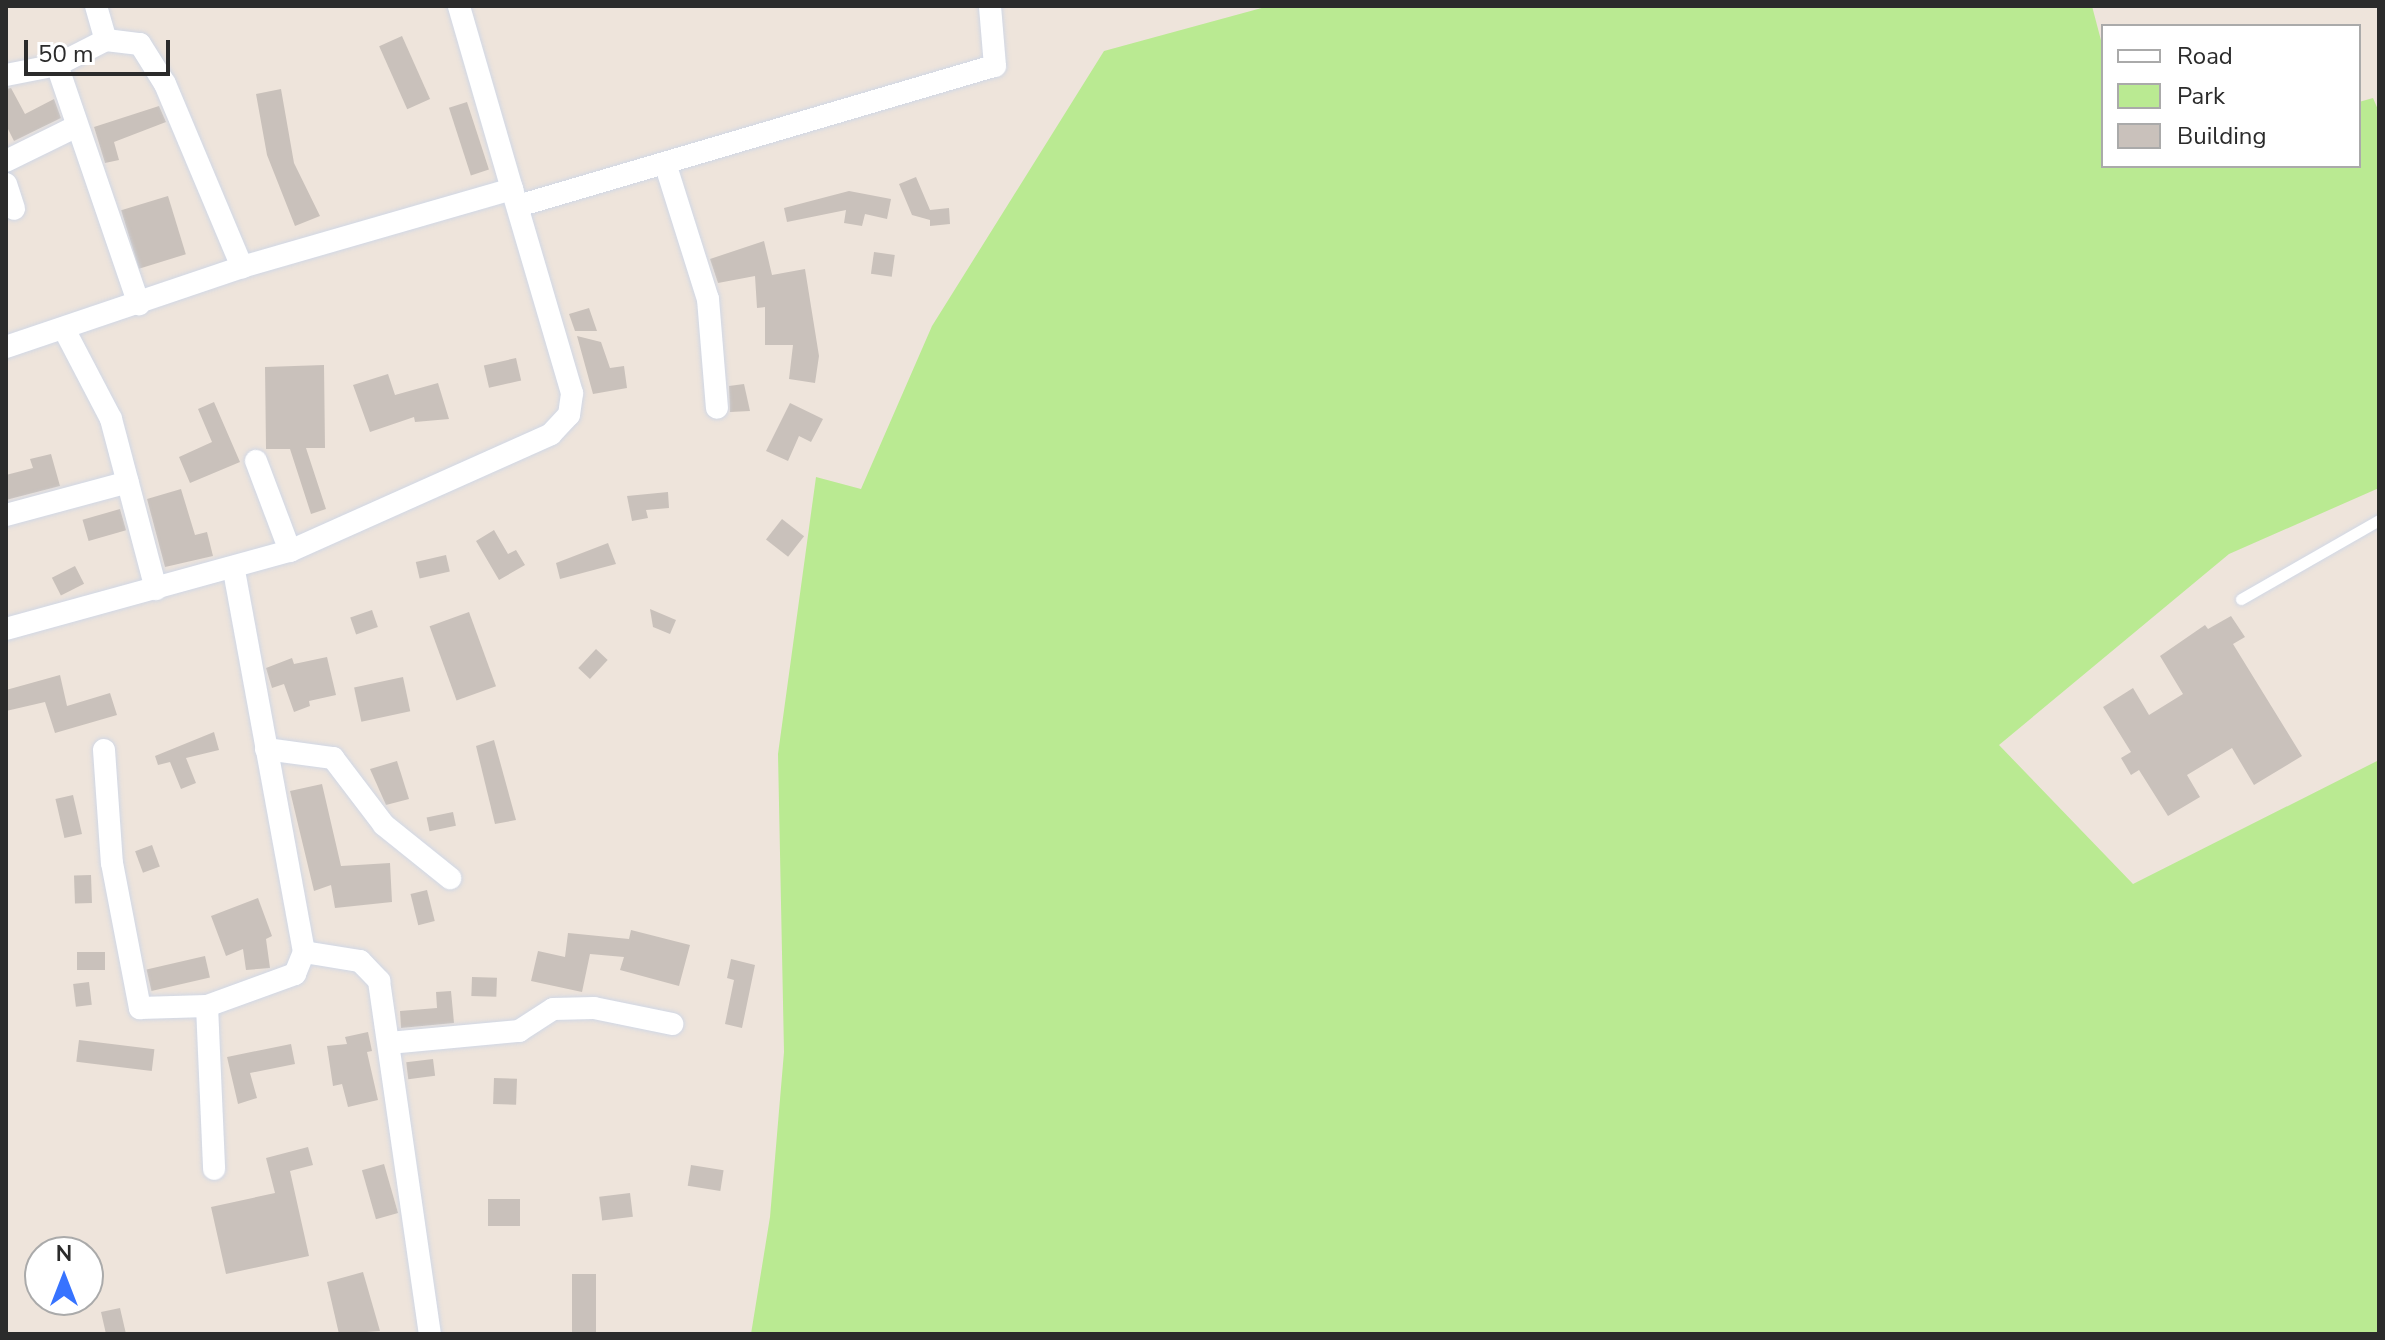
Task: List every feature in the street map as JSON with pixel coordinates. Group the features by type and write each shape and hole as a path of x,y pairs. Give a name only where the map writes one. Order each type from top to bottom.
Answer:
{"street":[{"path":"96,6 106,40"},
{"path":"6,629 234,570 290,551 551,434 569,415 572,393 459,6"},
{"path":"6,347 242,267 515,197 665,163 995,66 990,6"},
{"path":"6,75 57,65 106,40 140,44 165,84 242,267"},
{"path":"57,65 139,304"},
{"path":"6,161 77,126"},
{"path":"665,163 708,299 717,408"},
{"path":"6,184 14,209"},
{"path":"64,329 111,419 156,589"},
{"path":"256,461 290,551"},
{"path":"6,515 128,482"},
{"path":"104,750 112,863 135,999 140,1008 207,1006 295,974 304,952 234,570"},
{"path":"266,749 333,758 384,825 450,878"},
{"path":"304,952 360,961 372,968 379,981 430,1334"},
{"path":"207,1006 214,1169"},
{"path":"389,1043 519,1031 553,1009 594,1008 672,1024"}],"lane":[{"path":"2241,599 2379,520"}],"green space":[{"path":"1269,6 2092,6 2101,40 2101,168 2361,168 2361,101 2373,98 2379,112 2379,488 2229,554 1999,745 2133,884 2379,760 2379,1334 751,1334 770,1217 784,1052 778,754 816,477 861,489 932,326 1104,51"}],"building":[{"path":"402,36 430,99 407,109 379,46"},
{"path":"11,88 25,114 54,99 61,118 14,141 6,125 6,89"},
{"path":"281,89 294,163 320,216 295,226 267,155 256,94"},
{"path":"467,102 489,170 471,175 449,108"},
{"path":"159,106 166,122 114,142 119,160 105,163 94,127"},
{"path":"916,177 930,210 949,208 950,224 930,226 930,220 912,215 899,184"},
{"path":"849,191 891,199 887,219 865,214 862,226 844,223 846,210 787,222 784,208"},
{"path":"168,196 186,254 139,269 121,210"},
{"path":"764,241 772,275 805,269 819,356 815,383 789,379 793,345 765,345 765,307 757,308 755,276 718,283 710,259"},
{"path":"874,252 895,255 892,277 871,274"},
{"path":"589,308 597,331 575,331 569,314"},
{"path":"577,336 601,342 610,368 624,366 627,388 593,394"},
{"path":"516,358 521,380 489,388 484,365"},
{"path":"324,365 325,448 306,448 326,509 311,514 290,449 266,449 265,367"},
{"path":"388,374 395,395 438,383 449,419 415,422 414,417 370,432 353,385"},
{"path":"744,384 750,411 730,412 729,386"},
{"path":"214,402 240,462 190,483 179,457 212,442 198,409"},
{"path":"790,403 823,419 811,442 799,436 788,461 766,451"},
{"path":"51,454 60,486 6,500 6,475 33,468 30,459"},
{"path":"181,489 195,535 207,532 213,556 165,567 147,499"},
{"path":"668,492 669,508 646,510 648,518 632,521 627,496"},
{"path":"120,509 126,530 89,541 83,520"},
{"path":"782,519 804,536 788,557 766,539"},
{"path":"494,530 508,554 516,550 525,565 499,580 476,541"},
{"path":"608,543 616,564 560,579 556,563"},
{"path":"446,555 450,572 420,579 416,562"},
{"path":"75,566 84,584 61,596 52,578"},
{"path":"650,609 676,620 670,634 653,627"},
{"path":"372,610 378,627 356,635 350,617"},
{"path":"469,612 496,686 457,701 430,626"},
{"path":"2231,616 2245,637 2233,644 2302,756 2254,785 2232,748 2187,775 2200,797 2168,816 2139,770 2131,775 2121,758 2131,752 2103,707 2133,688 2149,715 2183,694 2160,656 2205,625 2208,629"},
{"path":"596,649 608,660 590,679 578,668"},
{"path":"327,657 336,695 309,701 310,706 294,712 284,684 272,688 266,668 292,658 294,664"},
{"path":"60,675 67,706 110,693 117,715 55,733 45,702 6,711 6,690"},
{"path":"403,677 410,711 361,722 354,687"},
{"path":"214,732 219,750 186,758 196,783 181,789 170,762 158,765 155,756"},
{"path":"494,740 516,820 495,824 476,746"},
{"path":"397,761 409,799 386,805 370,769"},
{"path":"322,784 341,866 390,863 392,902 335,908 331,885 314,891 290,791"},
{"path":"73,795 82,834 64,838 55,799"},
{"path":"453,812 456,826 430,831 427,818"},
{"path":"152,845 160,867 143,873 135,851"},
{"path":"91,875 92,903 75,904 74,876"},
{"path":"427,890 435,921 418,925 411,894"},
{"path":"258,898 272,936 266,939 270,968 246,970 243,949 226,956 211,916"},
{"path":"631,930 690,945 679,986 620,970 624,957 590,954 582,992 531,981 538,951 565,957 568,933 629,939"},
{"path":"77,952 105,952 105,970 77,970"},
{"path":"205,956 210,977 151,991 147,969"},
{"path":"731,959 755,965 742,1028 725,1024 734,980 727,978"},
{"path":"472,977 497,978 496,997 471,996"},
{"path":"89,982 92,1005 76,1007 73,984"},
{"path":"451,991 454,1023 401,1028 400,1011 437,1008 436,992"},
{"path":"368,1032 372,1051 367,1052 378,1100 348,1107 342,1084 333,1086 327,1046 347,1044 345,1037"},
{"path":"79,1040 154,1049 152,1071 76,1062"},
{"path":"291,1044 295,1064 250,1073 257,1098 238,1104 227,1057"},
{"path":"433,1059 435,1076 408,1079 406,1062"},
{"path":"494,1078 517,1079 516,1105 493,1104"},
{"path":"308,1147 313,1165 290,1171 309,1256 226,1274 211,1207 275,1193 266,1158"},
{"path":"384,1164 398,1213 376,1219 362,1170"},
{"path":"691,1165 724,1170 720,1191 688,1186"},
{"path":"630,1193 633,1217 602,1221 599,1197"},
{"path":"488,1199 520,1199 520,1226 488,1226"},
{"path":"363,1272 380,1331 339,1334 327,1282"},
{"path":"572,1274 596,1274 596,1334 572,1334"},
{"path":"120,1308 126,1334 106,1334 102,1316 104,1311"}]}
